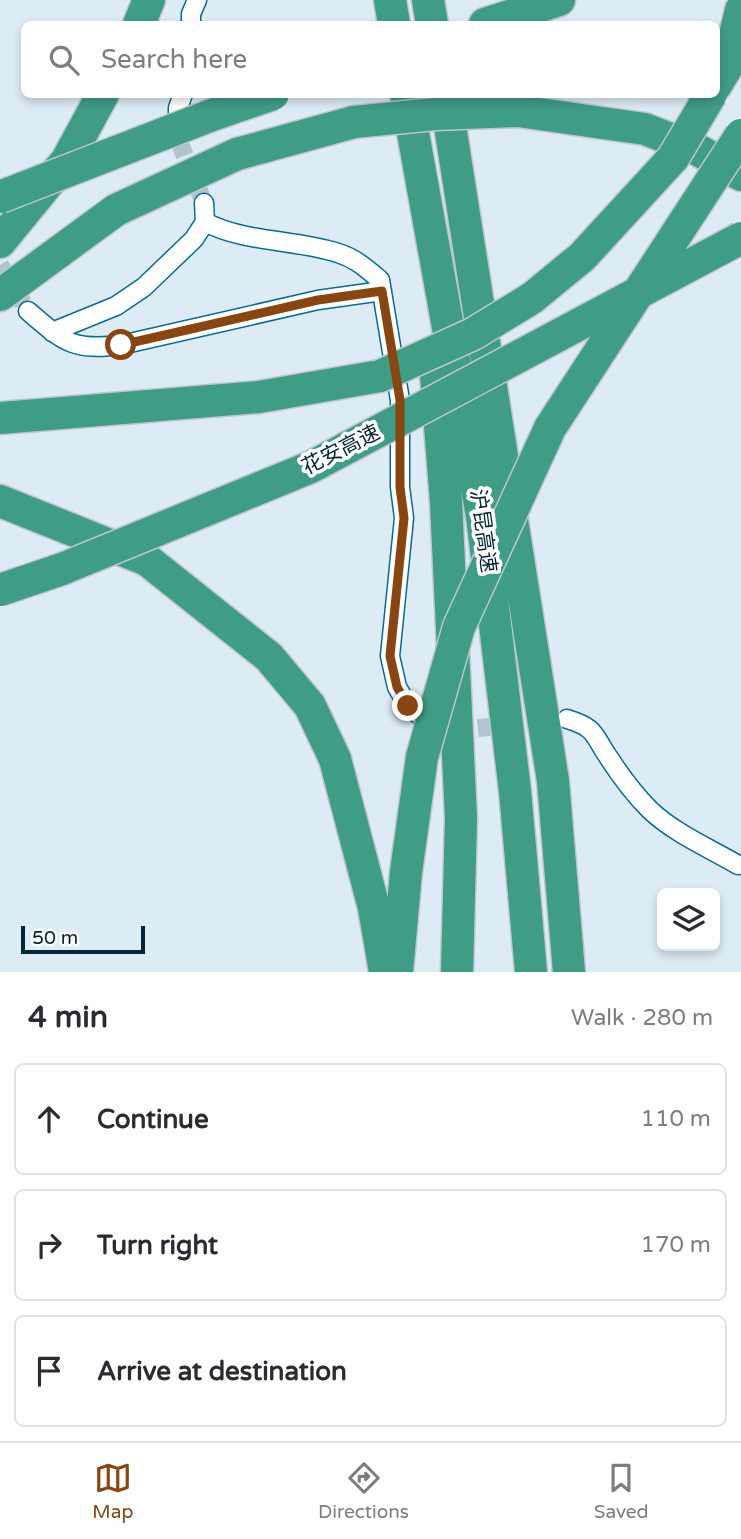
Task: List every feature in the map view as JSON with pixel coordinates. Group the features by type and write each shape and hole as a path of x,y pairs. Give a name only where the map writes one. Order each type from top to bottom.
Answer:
{"highway":[{"path":"140,21 149,0"},
{"path":"390,0 394,21"},
{"path":"428,0 432,21"},
{"path":"494,21 559,0"},
{"path":"720,78 728,65 741,9"},
{"path":"0,243 67,160 101,98"},
{"path":"0,197 261,98"},
{"name":"沪昆高速","path":"407,98 482,516 515,790 531,972"},
{"name":"沪昆高速","path":"446,98 553,781 569,972"},
{"path":"0,418 259,397 380,376 473,334 532,298 582,257 673,158 709,98"},
{"path":"0,295 116,210 237,154 354,122 435,114 518,111 645,129 698,150 741,175"},
{"path":"397,972 406,873 422,757 459,627 550,428 741,135"},
{"path":"418,161 446,502 461,818 457,972"},
{"name":"花安高速","path":"0,590 61,569 311,467 741,239"},
{"path":"0,501 147,560 269,657 310,706 335,759 374,908 385,972"}],"street":[{"path":"191,21 191,13 197,0"},
{"path":"178,139 178,108 182,98"},
{"path":"52,332 116,306 144,287 194,239 205,222 204,203"},
{"path":"205,222 223,232 340,253 362,264 380,280 400,400 400,487 404,518 390,656 397,687 408,706 440,732"},
{"path":"28,311 52,332 69,342 92,348 121,345 318,300 382,291"},
{"path":"567,719 584,724 598,736 608,756 650,810 681,832 738,865"}],"tunnel":[{"path":"178,139 204,203"},
{"path":"0,265 28,311"},
{"path":"451,731 552,720"}],"route":[{"path":"121,345 318,300 382,291 400,400 400,487 404,518 390,656 397,687 408,706"}]}
